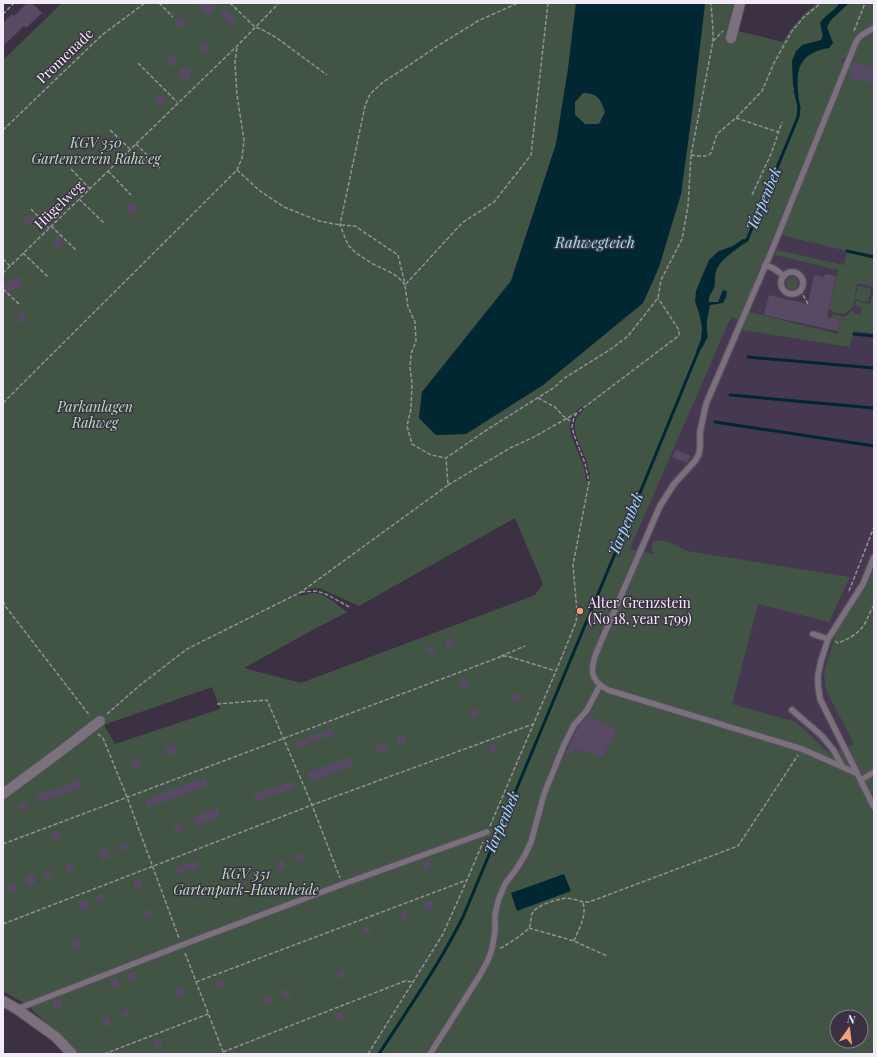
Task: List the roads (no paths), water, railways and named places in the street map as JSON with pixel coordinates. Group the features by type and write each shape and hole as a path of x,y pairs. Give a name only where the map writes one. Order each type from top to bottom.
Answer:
{"street":[{"path":"731,38 740,3"},
{"path":"3,794 95,724"},
{"path":"3,1001 17,1009 56,1037 72,1054"}],"lane":[{"path":"856,773 802,749 608,690 596,682 592,673 593,661 597,651 660,506 674,484 696,461 699,454 700,432 706,404 765,265 857,39 874,28"},
{"path":"765,265 773,268 784,276"},
{"path":"792,273 799,275 802,278 803,286 796,294 792,294 783,289 782,281 784,276 792,273"},
{"path":"874,557 863,584 828,639 818,675 820,699 874,807"},
{"path":"813,634 828,639"},
{"path":"430,1054 488,960 492,949 495,932 495,915 498,900 505,884 517,868 531,842 544,794 564,745 574,726 587,710 600,685"},
{"path":"792,710 822,736 834,751 842,766"},
{"path":"861,780 874,772"},
{"path":"17,1009 343,884 487,832"}],"water":[{"name":"Rahwegteich","path":"576,3 705,3 681,194 659,267 643,303 543,385 466,434 436,435 419,418 422,392 511,281 556,144 568,69","holes":["583,93 588,93 598,98 604,108 605,112 599,124 585,124 575,115 575,102"]},
{"path":"840,3 849,3 831,20 827,27 833,43 829,48 819,50 811,54 801,65 798,80 799,98 793,86 792,61 796,51 802,45 821,40 823,36 820,23"},
{"path":"743,239 749,240 725,258 715,274 715,286 709,302 718,302 723,290 727,291 726,297 723,303 710,305 707,324 708,336 702,348 696,352 701,339 702,328 695,301 696,291 703,274 709,260 719,251 733,246"},
{"path":"564,874 571,891 517,911 511,893"}],"waterway":[{"name":"Tarpenbek","path":"744,242 747,240 798,117 799,107 795,90"},
{"path":"847,251 874,257"},
{"path":"854,334 874,336"},
{"name":"Tarpenbek","path":"379,1054 434,970 463,917 700,347"},
{"path":"748,357 874,368"},
{"path":"730,395 874,408"},
{"path":"715,422 874,446"}],"place":[{"name":"Alter Grenzstein (No 18, year 1799)","path":"580,611"}],"park label":[{"name":"KGV 350 Gartenverein Rahweg","path":"96,152"},
{"name":"Parkanlagen Rahweg","path":"95,416"},
{"name":"KGV 351 Gartenpark-Hasenheide","path":"246,882"}]}
